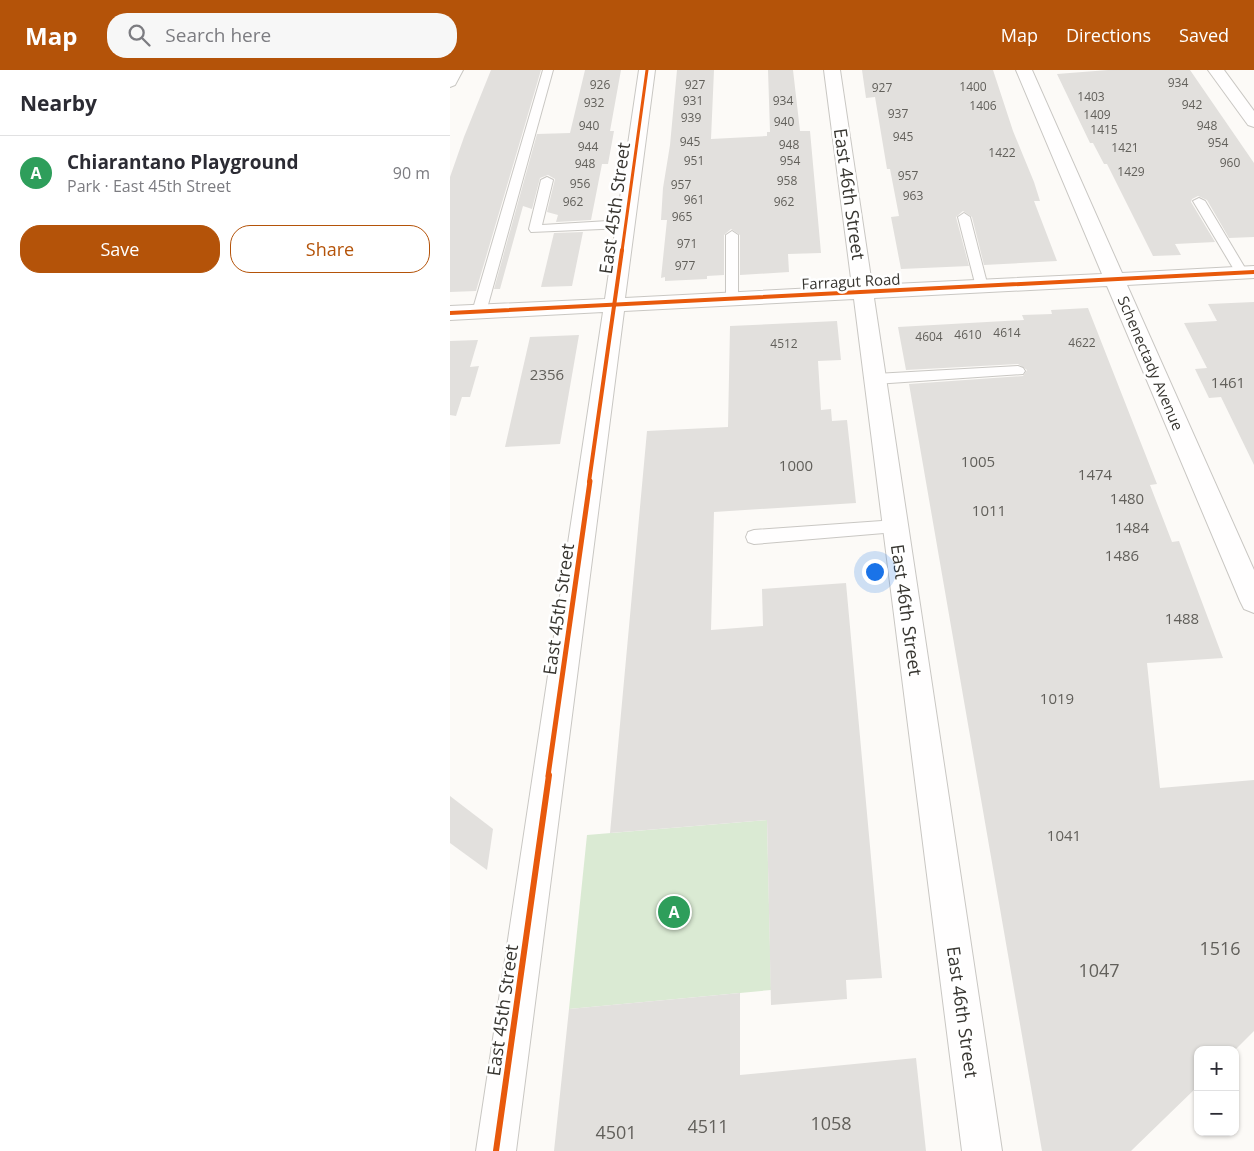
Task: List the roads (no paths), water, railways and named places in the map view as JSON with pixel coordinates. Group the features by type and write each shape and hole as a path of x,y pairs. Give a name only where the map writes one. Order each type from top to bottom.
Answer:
{"street":[{"path":"450,82 455,70"},
{"name":"East 45th Street","path":"496,1151 647,70"},
{"name":"East 46th Street","path":"832,70 982,1151"},
{"name":"Schenectady Avenue","path":"1024,70 1254,601"},
{"path":"1216,70 1254,122"},
{"name":"Farragut Road","path":"450,313 1248,272"}],"lane":[{"path":"479,312 548,70"},
{"path":"547,180 535,229 626,224"},
{"path":"1199,201 1248,272"},
{"path":"964,217 982,286"},
{"path":"732,235 732,299"},
{"path":"875,379 1018,371"},
{"path":"754,537 896,526"}],"place":[{"name":"Chiarantano Playground","path":"674,912"}]}
